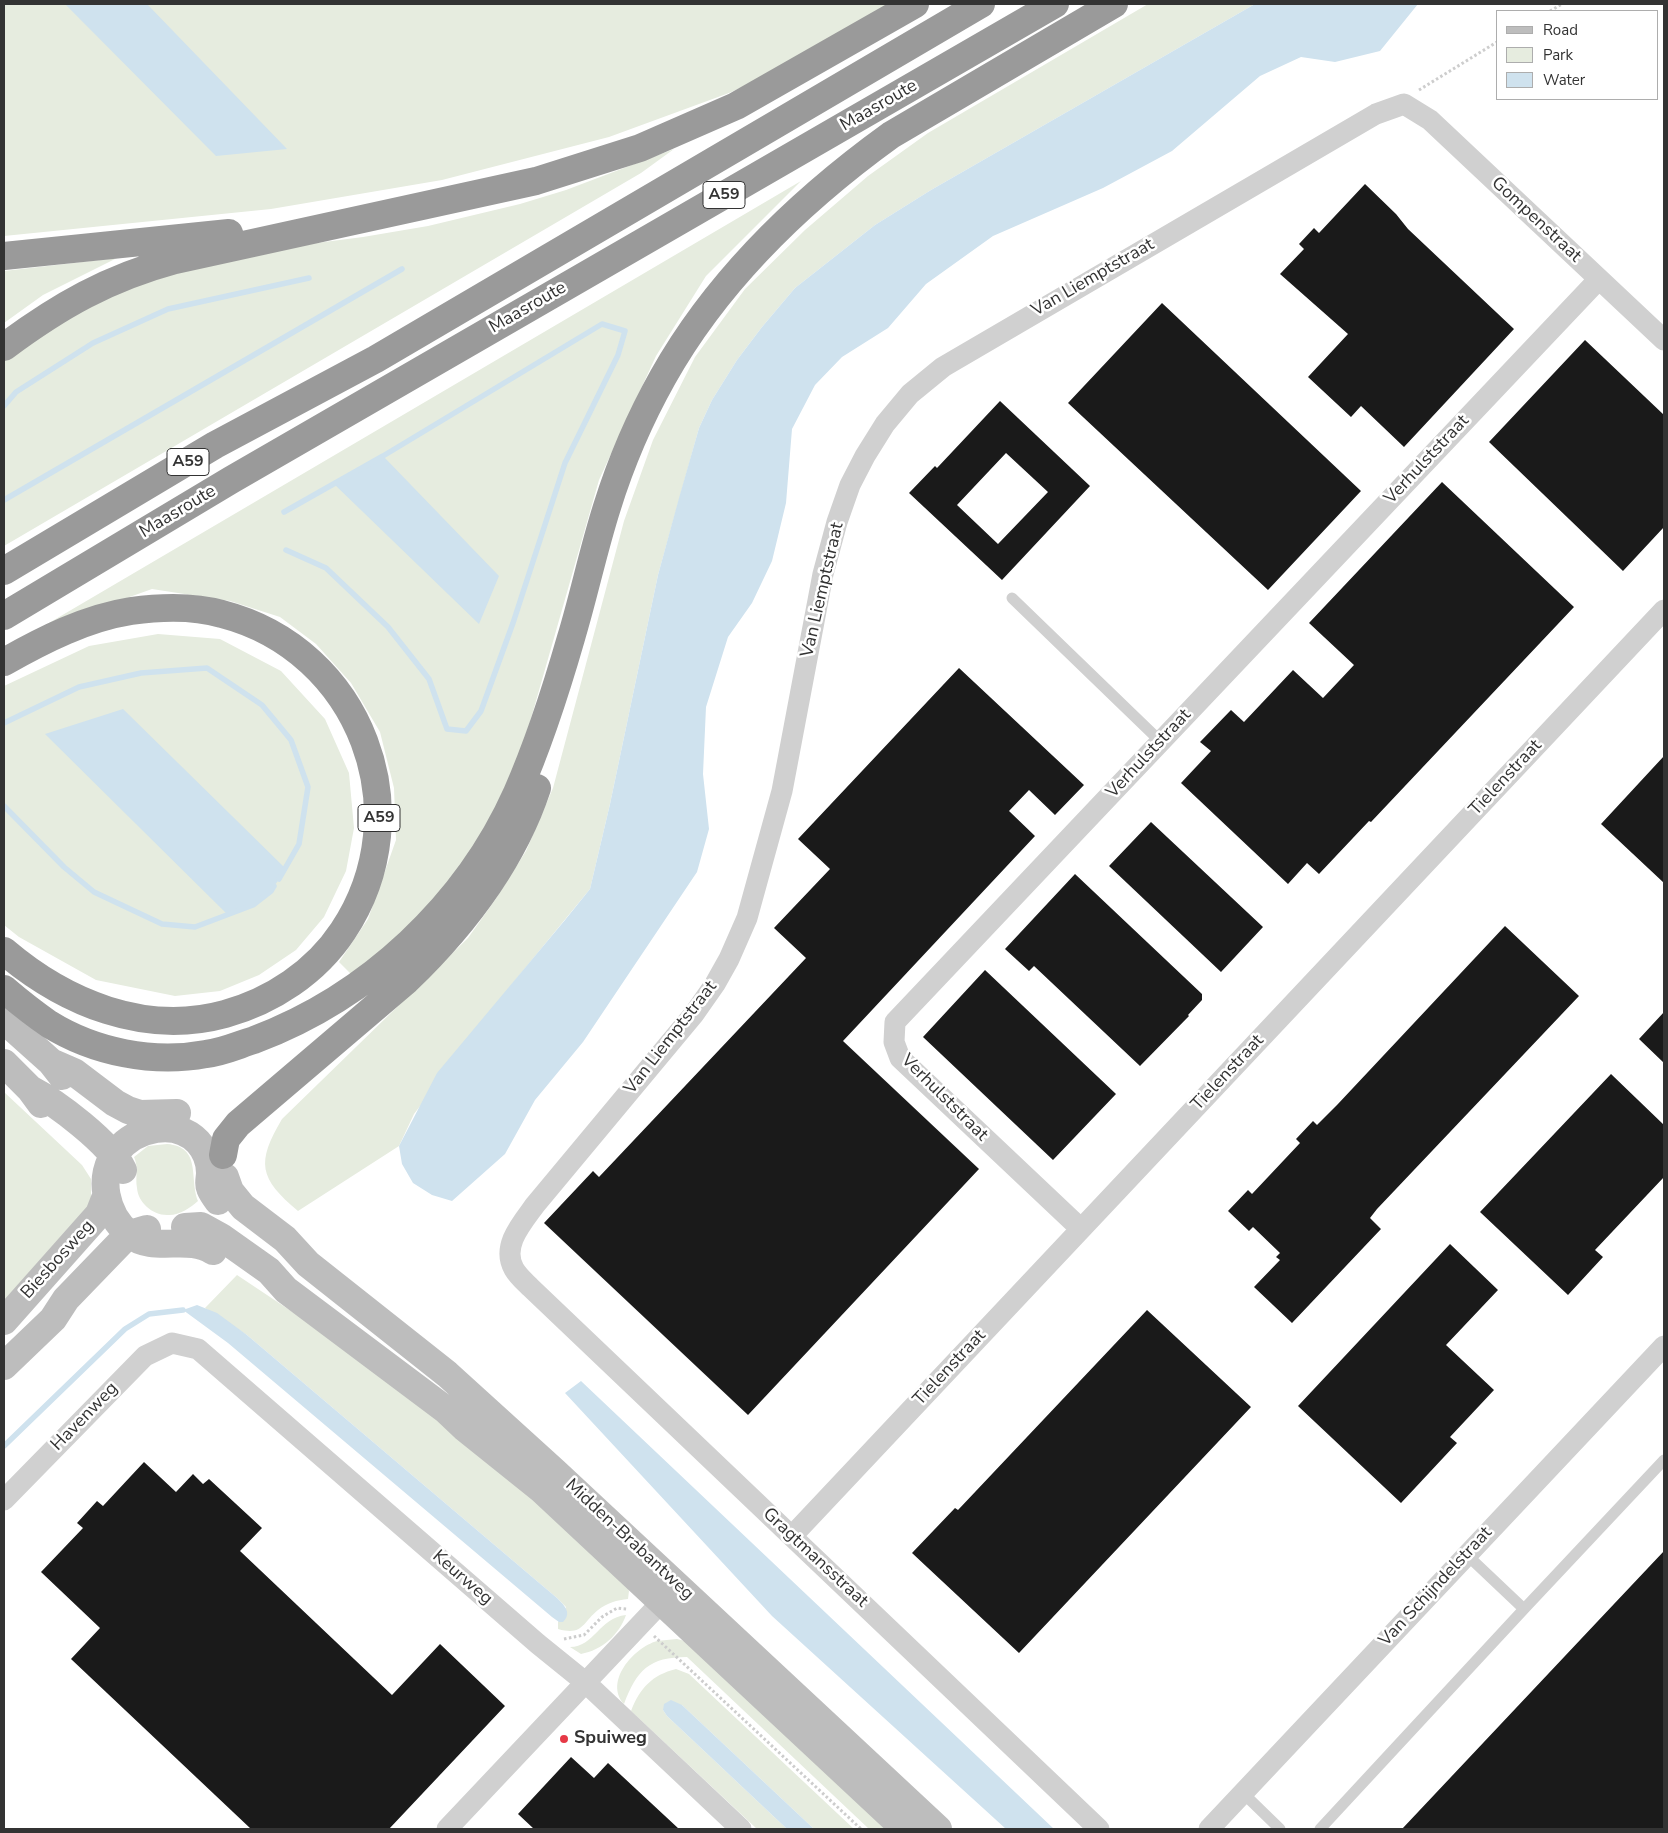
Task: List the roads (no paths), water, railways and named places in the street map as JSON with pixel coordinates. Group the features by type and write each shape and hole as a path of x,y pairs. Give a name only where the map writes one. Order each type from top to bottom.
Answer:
{"highway":[{"path":"4,346 63,306 99,287 141,269 536,181 640,148 736,106 915,4"},
{"name":"Maasroute","path":"4,571 215,445 376,359 981,4"},
{"name":"Maasroute","path":"4,616 231,480 1055,4"},
{"path":"4,988 30,1011 51,1025 104,1048 131,1055 157,1057 207,1054 231,1048 269,1034 304,1018 340,998 370,976 425,928 446,905 487,849 517,793 571,638 620,468 638,425 678,352 701,318 738,272 819,190 884,140 1114,4"},
{"path":"4,256 364,219"},
{"name":"A59","path":"4,662 68,630 102,618 130,611 183,608 220,613 246,622 285,641 312,662 328,679 350,709 365,741 372,764 377,790 379,821 376,848 363,894 350,921 338,938 326,954 294,981 272,995 242,1009 211,1018 184,1022 144,1019 114,1013 81,1000 43,980 4,951"},
{"path":"222,1177 226,1139 238,1124 407,980 447,939 487,887 521,830 546,764 562,705 571,638"}],"street":[{"name":"Gompenstraat","path":"1404,104 1430,120 1664,340"},
{"name":"Van Liemptstraat","path":"530,1287 514,1269 509,1252 516,1231 535,1205 694,1014 729,960 747,918 782,791 823,574 837,522 858,470 885,424 910,394 951,362 1376,114 1404,104"},
{"name":"Verhulststraat","path":"1081,1228 900,1058 894,1042 895,1022 1599,279"},
{"name":"Tielenstraat","path":"792,1536 1664,610"},
{"path":"4,1020 51,1062 74,1072 115,1103 128,1110 143,1123 156,1128 175,1129 197,1142 207,1156 210,1165 210,1188 222,1177"},
{"path":"4,1063 30,1088 51,1100 110,1150 109,1175 113,1215 120,1225 144,1235 189,1235 198,1220 209,1212 222,1177 214,1135 188,1116 175,1112 143,1123 127,1142 109,1175"},
{"path":"109,1175 123,1171 121,1190 123,1199 127,1208 136,1218 144,1235"},
{"name":"Biesbosweg","path":"4,1321 99,1214 109,1175"},
{"name":"Midden-Brabantweg","path":"222,1177 230,1192 243,1207 285,1239 308,1264 447,1374 555,1472 669,1594 904,1829"},
{"name":"Biesbosweg","path":"4,1366 53,1319 66,1299 144,1235"},
{"name":"Midden-Brabantweg","path":"189,1235 260,1280 286,1290 446,1410 465,1428 669,1594 938,1829"},
{"name":"Gragtmansstraat","path":"530,1287 1099,1829"},
{"name":"Havenweg","path":"4,1500 145,1356 172,1343"},
{"name":"Keurweg","path":"172,1343 198,1349 538,1644 585,1682 741,1829"},
{"name":"Van Schijndelstraat","path":"1209,1829 1664,1346"},
{"path":"447,1829 669,1594"}],"lane":[{"path":"1012,598 1160,741"},
{"path":"1320,1829 1664,1460"},
{"path":"1467,1555 1524,1609"},
{"path":"1243,1793 1280,1829"}],"water":[{"path":"65,4 147,4 287,149 216,156"},
{"path":"1255,4 1418,4 1380,51 1335,62 1301,57 1260,76 1172,151 1103,188 993,236 926,284 888,328 842,357 815,385 792,429 786,503 772,561 752,603 728,637 706,707 703,774 709,829 697,872 583,1042 535,1100 505,1154 452,1201 432,1195 413,1183 402,1164 399,1146 437,1073 590,889 610,804 658,575 679,498 699,428 712,400 737,360 795,288 875,225 931,190"},
{"path":"383,456 499,576 479,624 333,483"},
{"path":"123,709 286,869 262,898 228,915 45,734"},
{"path":"197,1305 217,1313 247,1335 557,1598 565,1607 566,1619 563,1622 559,1622 552,1617 228,1343 183,1310"},
{"path":"581,1381 1054,1829 1006,1829 772,1616 565,1393"},
{"path":"671,1700 682,1705 814,1829 787,1829 667,1716 663,1710 664,1704"}],"waterway":[{"path":"4,500 402,269"},
{"path":"4,406 16,392 93,343 168,309 309,278"},
{"path":"284,512 383,456 602,324 625,331 618,355 565,463 513,623 481,711 466,731 447,729 429,679 388,627 326,568 286,550"},
{"path":"4,723 79,687 141,673 207,668 262,705 291,740 308,787 299,844 279,879"},
{"path":"4,806 64,867 94,892 162,924 195,927 253,905 271,891 274,886"},
{"path":"4,1446 125,1329 149,1314 183,1310"}],"place":[{"name":"Spuiweg","path":"564,1739"}]}
